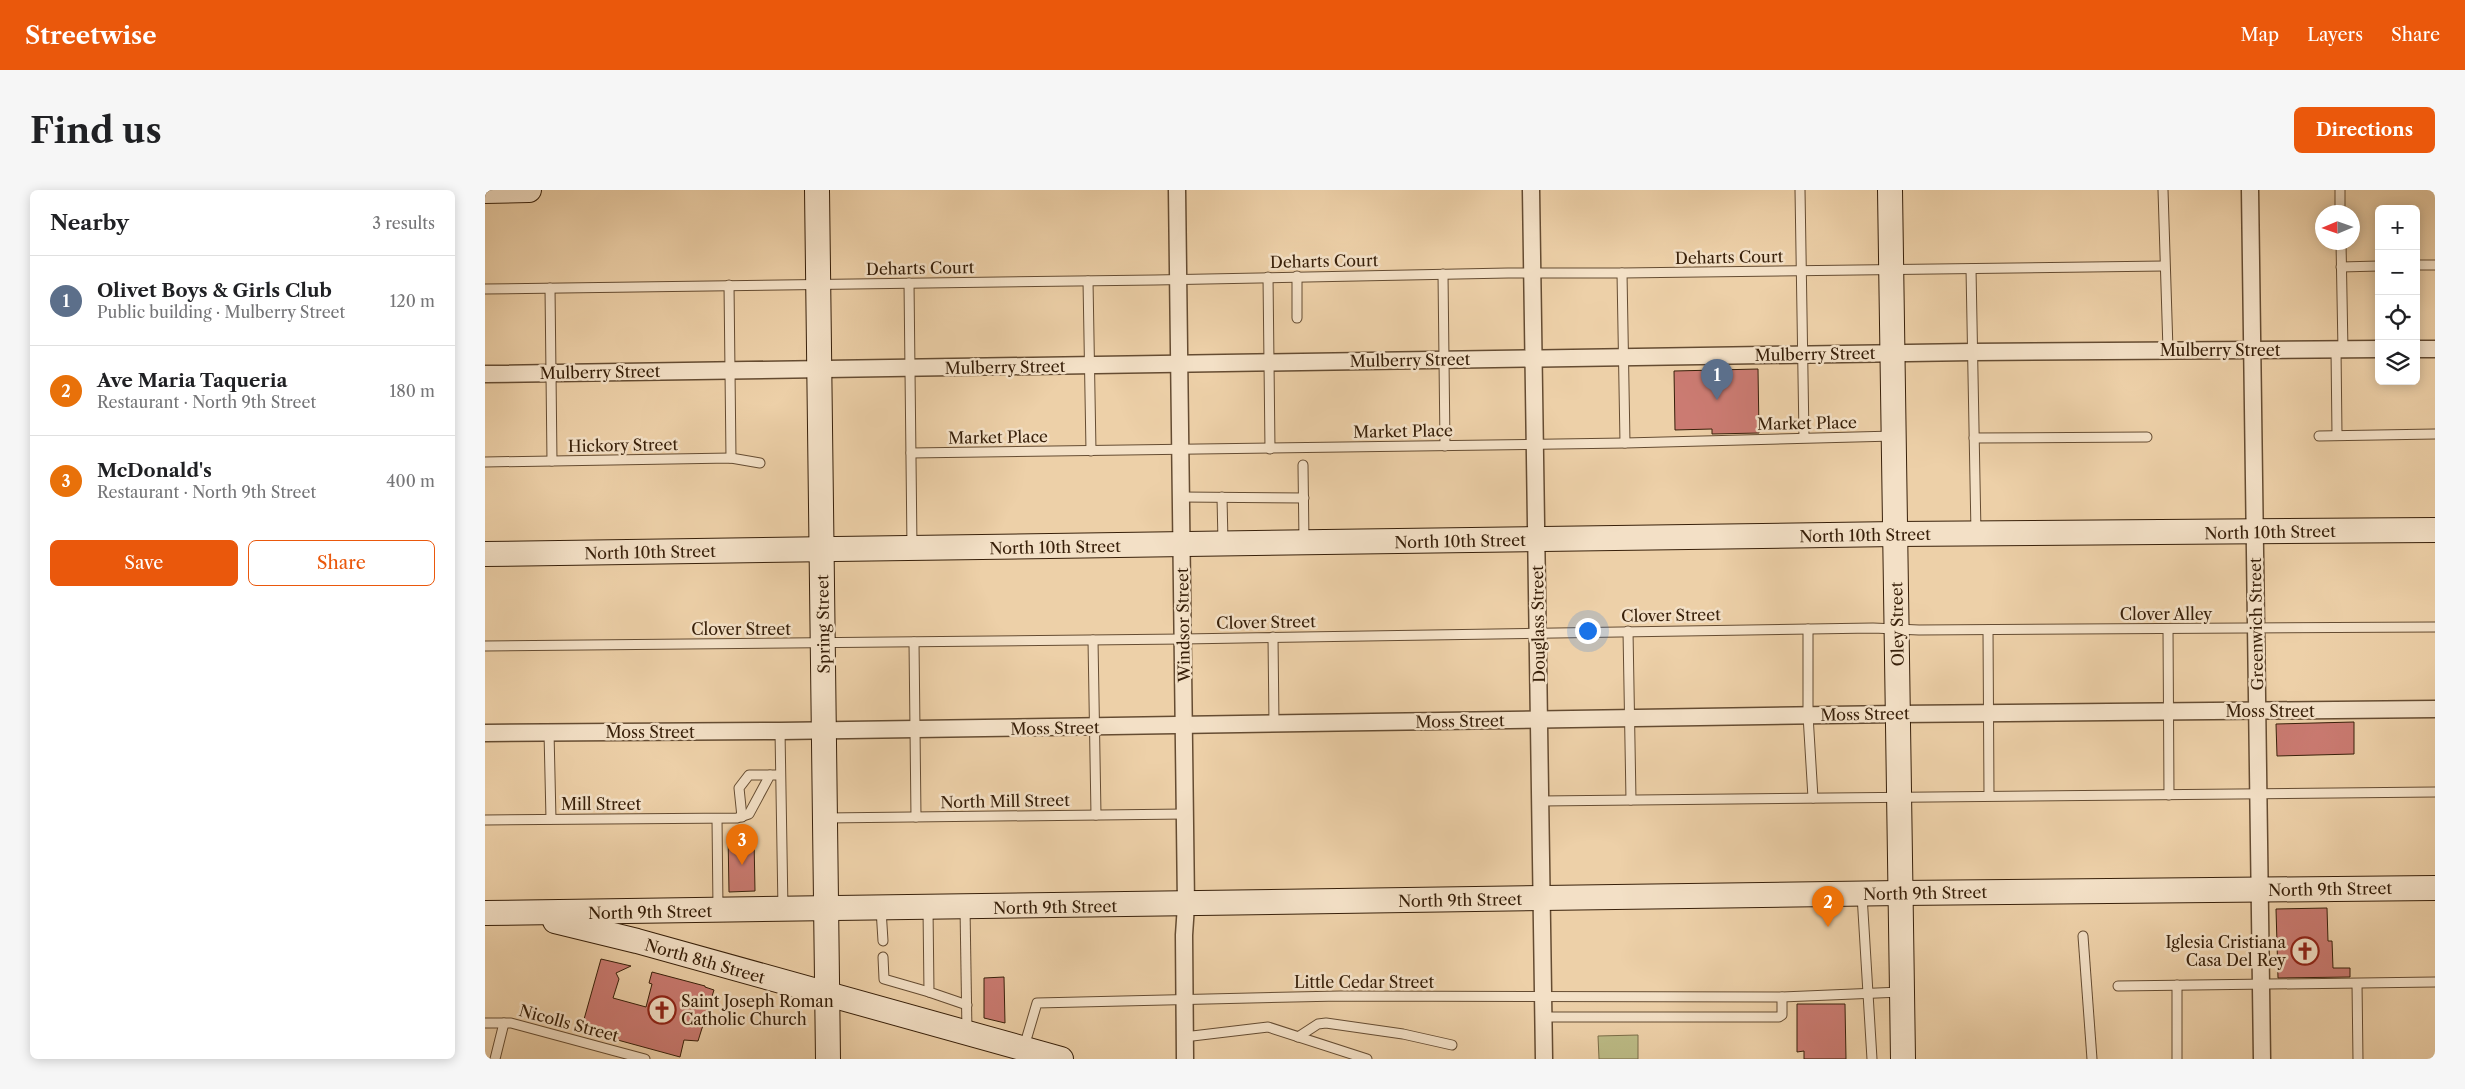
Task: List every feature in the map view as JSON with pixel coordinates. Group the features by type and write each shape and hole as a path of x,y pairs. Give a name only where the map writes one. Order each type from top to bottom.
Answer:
{"main road":[{"path":"485,191 529,190"},
{"name":"Spring Street","path":"817,190 823,551 827,1059"},
{"name":"Oley Street","path":"1890,190 1903,1059"},
{"name":"North 10th Street","path":"485,554 1182,546 1896,534 2435,530"},
{"name":"North 9th Street","path":"485,913 928,909 1900,893 2435,888"},
{"name":"North 8th Street","path":"522,913 637,941 1061,1059"}],"street":[{"name":"Windsor Street","path":"1177,190 1187,905 1185,1059"},
{"name":"Douglass Street","path":"1531,190 1544,1059"},
{"name":"Greenwich Street","path":"2250,190 2262,1059"},
{"name":"Mulberry Street","path":"485,374 1179,365 1803,354 2375,349"},
{"path":"2420,349 2435,349"},
{"name":"Moss Street","path":"485,732 1095,728 1988,712 2435,709"}],"lane":[{"path":"1800,190 1804,438"},
{"path":"2163,190 2168,350"},
{"path":"2340,190 2340,205"},
{"path":"2337,435 2341,250"},
{"path":"2420,265 2435,265"},
{"name":"Deharts Court","path":"485,289 1443,274 1622,274 2164,266"},
{"path":"2341,267 2375,266"},
{"path":"1971,269 1976,534"},
{"path":"1443,274 1445,446"},
{"path":"1622,274 1625,443"},
{"path":"1297,276 1297,318"},
{"path":"1268,277 1271,449"},
{"path":"1088,281 1091,451"},
{"path":"909,283 912,549"},
{"path":"729,285 731,458"},
{"path":"550,288 552,461"},
{"path":"2319,436 2435,434"},
{"name":"Market Place","path":"911,453 1625,443 1894,436"},
{"path":"1975,438 2147,437"},
{"name":"Hickory Street","path":"485,462 731,458 760,463"},
{"path":"1303,465 1305,544"},
{"path":"1181,497 1304,498"},
{"path":"1222,497 1223,545"},
{"name":"Clover Alley","path":"1897,629 2435,627"},
{"path":"1808,629 1808,715 1813,798"},
{"name":"Clover Street","path":"485,646 824,644 1539,632 1897,629"},
{"path":"2167,629 2169,795"},
{"path":"1988,630 1989,796"},
{"path":"1628,631 1631,800"},
{"path":"1273,637 1274,724"},
{"path":"1093,640 1096,815"},
{"path":"914,642 916,817"},
{"path":"780,731 775,775 783,910"},
{"path":"549,732 551,819"},
{"path":"749,775 775,775 749,814 742,817 739,788 749,775"},
{"path":"1541,801 2435,792"},
{"name":"North Mill Street","path":"826,818 1185,814"},
{"name":"Mill Street","path":"485,820 717,819 742,817"},
{"path":"717,819 718,911"},
{"path":"1862,894 1872,1059"},
{"path":"965,908 967,1032"},
{"path":"881,909 883,941"},
{"path":"928,909 929,992"},
{"path":"2083,936 2092,1059"},
{"path":"883,957 884,979 967,1004"},
{"path":"2118,986 2435,982"},
{"path":"2357,984 2358,1059"},
{"path":"2177,985 2177,1059"},
{"name":"Little Cedar Street","path":"1023,1047 1037,1003 1185,999 1543,996 1782,997 1902,992"},
{"path":"1544,1017 1779,1018 1782,1015 1782,997"},
{"name":"Nicolls Street","path":"485,1023 511,1023 645,1059"},
{"path":"495,1059 504,1023"},
{"path":"1297,1037 1318,1024 1326,1023 1403,1034 1452,1045"},
{"path":"1184,1037 1268,1027 1367,1059"}],"shaded area":[{"path":"1638,1035 1638,1059 1599,1059 1598,1036"}],"building":[{"path":"1758,369 1759,433 1712,434 1712,429 1675,430 1674,371"},
{"path":"2354,722 2354,754 2277,756 2276,724"},
{"path":"728,834 744,834 744,839 754,838 755,891 729,892"},
{"name":"Iglesia Cristiana Casa Del Rey","path":"2327,908 2328,941 2332,941 2333,968 2350,968 2350,977 2278,978 2276,909"},
{"path":"601,959 631,966 616,973 619,979 613,998 646,1007 652,984 649,983 652,972 714,990 698,1041 684,1040 680,1057 581,1030"},
{"path":"1004,977 1005,1023 984,1018 984,978"},
{"path":"1797,1004 1845,1004 1846,1059 1804,1059 1804,1051 1797,1052"}],"place":[{"name":"Olivet Boys & Girls Club","path":"1717,400"},
{"name":"McDonald's","path":"742,865"},
{"name":"Ave Maria Taqueria","path":"1828,927"},
{"name":"Iglesia Cristiana Casa Del Rey","path":"2305,951"},
{"name":"Saint Joseph Roman Catholic Church","path":"662,1010"}]}
